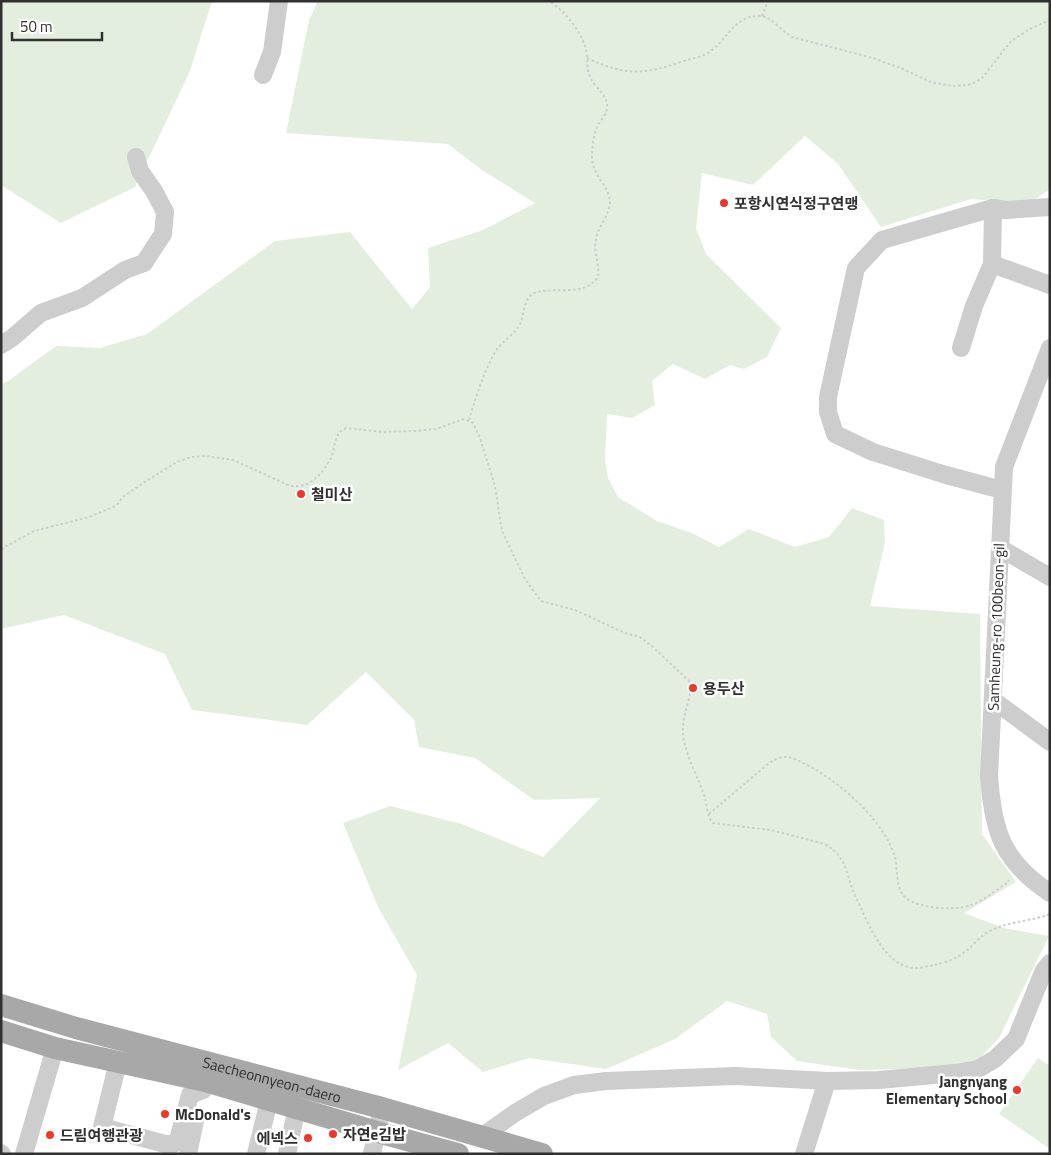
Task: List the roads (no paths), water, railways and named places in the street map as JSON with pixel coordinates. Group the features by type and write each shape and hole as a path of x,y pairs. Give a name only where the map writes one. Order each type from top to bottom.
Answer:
{"main road":[{"name":"Saecheonnyeon-daero","path":"1,1005 76,1028 382,1108 542,1154"},
{"name":"Saecheonnyeon-daero","path":"1,1031 55,1048 118,1062 204,1086 265,1099 458,1154"}],"street":[{"path":"263,75 272,52 279,1"},
{"path":"1,344 12,338 41,313 82,298 125,270 144,263 163,234 165,212 140,171 136,157"},
{"path":"1002,490 873,452 835,434 828,412 828,397 856,268 882,240 993,208 1006,210 1050,207"},
{"path":"961,348 974,306 992,264 993,208"},
{"path":"992,264 1050,285"},
{"name":"Samheung-ro 100beon-gil","path":"1050,348 1004,467 989,777 992,811 999,838 1014,863 1035,883 1050,892"},
{"path":"1000,548 1050,577"},
{"path":"993,700 1050,742"},
{"path":"481,1137 514,1113 544,1096 574,1085 606,1081 735,1076 828,1081 879,1080 978,1069 995,1059 1016,1039 1044,970 1050,963"},
{"path":"24,1154 55,1048"},
{"path":"118,1062 102,1127 140,1138 165,1144 174,1144 178,1140 190,1095 204,1086"},
{"path":"804,1154 828,1081"},
{"path":"188,1154 204,1086"},
{"path":"256,1154 267,1109 265,1099"},
{"path":"372,1154 382,1108"},
{"path":"287,1154 295,1117 299,1109"}],"place":[{"name":"포항시연식정구연맹","path":"724,203"},
{"name":"철미산","path":"301,494"},
{"name":"용두산","path":"693,688"},
{"name":"Jangnyang Elementary School","path":"1017,1090"},
{"name":"McDonald's","path":"165,1114"},
{"name":"자연e김밥","path":"333,1134"},
{"name":"드림여행관광","path":"50,1135"},
{"name":"에넥스","path":"308,1138"}]}
